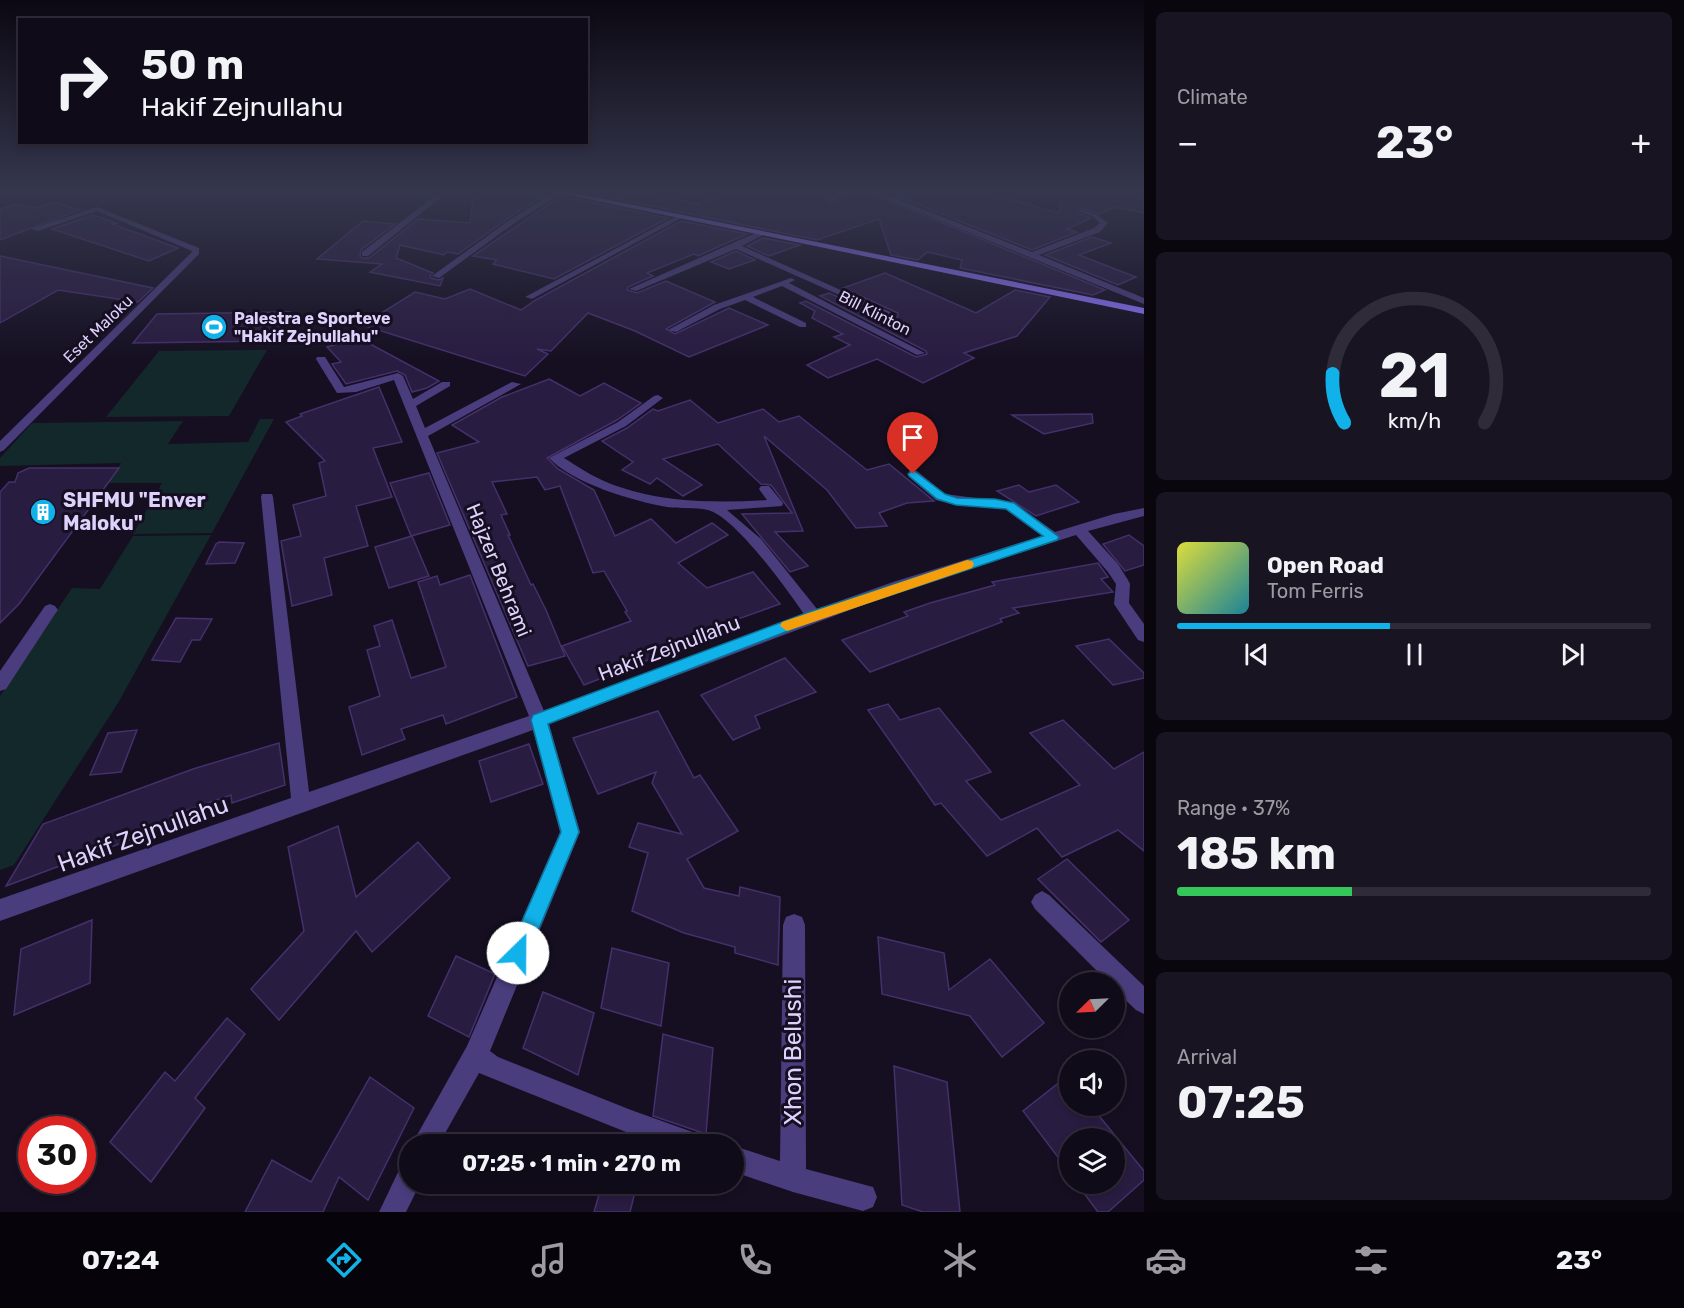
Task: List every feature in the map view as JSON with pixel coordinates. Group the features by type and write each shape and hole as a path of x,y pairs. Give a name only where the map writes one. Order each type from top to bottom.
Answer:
{"street":[{"name":"Eset Maloku","path":"0,448 195,254 196,250 190,248"},
{"path":"365,254 373,248"},
{"path":"436,276 476,248"},
{"path":"529,297 622,248"},
{"path":"633,289 732,248"},
{"name":"Bill Klinton","path":"740,248 798,271 892,315"},
{"path":"832,248 1144,311"},
{"path":"1013,248 1144,301"},
{"path":"1032,255 1051,248"},
{"path":"672,330 717,307 784,284 796,277 798,271"},
{"name":"Bill Klinton","path":"784,284 920,353"},
{"path":"746,297 803,325"},
{"name":"Hajzer Behrami","path":"321,359 340,391 350,391 387,377 398,376 539,720"},
{"path":"409,406 446,384"},
{"path":"423,434 516,384"},
{"path":"658,398 622,424 555,458 602,484 643,498 672,504 715,508 777,503 765,489"},
{"path":"913,474 941,496 956,501 995,502 1009,506 1053,537"},
{"path":"267,497 301,803"},
{"path":"715,508 733,518 776,567 814,616"},
{"name":"Hakif Zejnullahu","path":"0,910 539,720 814,616 1053,537 1119,517 1144,513"},
{"path":"1079,530 1113,568 1123,584 1121,604 1144,636"},
{"path":"0,684 50,610"},
{"path":"431,1134 476,1055 570,832 539,720"},
{"path":"1042,902 1144,1002"},
{"name":"Xhon Belushi","path":"793,1179 794,925"},
{"path":"476,1055 490,1066 663,1134"},
{"path":"744,1162 793,1179 863,1197"},
{"path":"392,1211 400,1194"}],"green space":[{"path":"267,350 229,416 106,417 159,351"},
{"path":"260,419 274,419 212,533 133,534 162,483 108,483 121,463 0,466 0,458 32,423 183,421 168,444 248,442"},
{"path":"211,535 118,703 14,865 0,870 0,696 72,588 100,589 133,536"}],"building":[{"path":"108,248 178,248 149,261"},
{"path":"331,248 364,248 360,256 369,258 382,248 399,248 396,258 433,273 431,278 438,280 443,278 440,286 370,272 382,264 317,259"},
{"path":"411,248 467,248 458,254 447,252 444,255"},
{"path":"485,248 613,248 554,279 493,264 497,260 473,256"},
{"path":"632,248 717,248 647,273 653,276 628,287 627,290 637,293 666,281 715,302 666,329 675,334 729,308 768,325 689,357 635,331 588,313 551,351 537,349 548,354 525,376 362,325 415,292 445,299 470,289 521,310"},
{"path":"750,248 793,248 769,256"},
{"path":"889,248 1002,248 1105,290 1093,295 960,268 962,260 927,252 918,260 891,255"},
{"path":"1064,248 1099,248 1079,255 1136,277 1118,285 1045,255"},
{"path":"736,251 755,260 729,269 711,262"},
{"path":"0,256 153,288 138,302 58,290 0,323"},
{"path":"885,273 976,313 1015,290 1050,297 1017,336 964,353 974,358 923,383 877,359 828,378 807,365 850,345 834,337 843,334 812,318 815,311 800,303 806,301 916,357 927,354 926,351 820,296 829,293 888,319 898,317 898,313 843,288"},
{"name":"Palestra e Sporteve \"Hakif Zejnullahu\"","path":"290,312 274,341 133,343 157,314"},
{"path":"359,338 439,381 427,388 412,392 405,375 397,371 346,384 332,364 341,362 327,347"},
{"path":"549,379 580,396 604,383 641,403 617,420 547,458 558,469 594,490 615,536 651,519 676,543 712,523 728,535 678,563 707,588 753,572 780,604 651,650 656,657 584,685 562,646 631,621 625,612 627,611 604,571 593,573 560,486 545,490 537,477 492,482 507,514 501,515 510,535 508,535 531,585 533,584 546,610 565,656 528,666 437,453 479,442 452,425 502,397"},
{"path":"379,387 402,442 373,448 392,497 356,506 368,546 324,558 332,595 292,606 281,541 301,536 293,505 326,496 319,463 325,461 286,422 302,416 300,414"},
{"path":"690,400 718,423 763,409 779,422 799,416 867,470 889,464 934,501 907,503 879,513 887,526 856,528 827,490 764,436 803,531 775,532 808,566 790,572 742,514 792,513 771,485 761,484 718,444 663,459 702,485 683,496 657,478 650,484 622,470 633,462 602,441 627,428 653,409 658,411"},
{"path":"1092,414 1093,423 1044,434 1012,415"},
{"name":"SHFMU \"Enver Maloku\"","path":"29,468 119,468 19,604 0,623 0,492 9,482 15,482 18,473"},
{"path":"429,473 450,525 411,536 390,483"},
{"path":"1019,485 1029,492 1056,485 1079,502 1036,516 997,491"},
{"path":"1129,535 1144,546 1144,565 1125,571 1103,544"},
{"path":"412,536 429,576 389,588 375,547"},
{"path":"219,542 244,543 235,563 206,564"},
{"path":"1098,563 1108,577 1101,579 1113,592 1013,608 1019,613 1000,619 1002,622 870,672 842,640 908,616 904,612 995,585 992,582"},
{"path":"470,575 517,697 446,724 443,715 401,729 405,739 362,755 349,707 380,696 367,650 380,646 374,626 392,620 411,678 446,667 418,582 437,576 440,585"},
{"path":"176,618 212,619 200,640 192,640 180,662 152,660"},
{"path":"1109,639 1144,673 1144,678 1113,685 1076,646"},
{"path":"785,658 816,692 755,716 760,728 733,740 701,695"},
{"path":"888,704 900,720 939,708 991,772 966,781 1001,820 1080,785 1030,733 1063,720 1114,769 1144,752 1144,851 1118,830 1062,857 1037,828 987,856 941,803 935,805 868,710"},
{"path":"658,711 694,778 700,775 738,831 687,859 704,888 739,896 740,887 780,897 778,965 735,953 735,947 684,933 632,911 648,853 629,847 638,823 682,834 652,783 656,772 598,794 573,738"},
{"path":"137,730 121,772 90,775 108,733"},
{"path":"279,743 285,785 232,803 231,795 170,816 170,825 6,886 43,824 193,769"},
{"path":"529,744 543,784 491,802 479,761"},
{"path":"338,826 356,897 418,842 450,878 372,952 356,931 279,1020 251,989 304,931 288,847"},
{"path":"1067,859 1129,920 1101,942 1038,879"},
{"path":"92,920 90,983 14,1015 21,949"},
{"path":"878,937 944,953 949,990 990,959 1044,1023 1002,1057 970,1016 882,994"},
{"path":"612,948 669,963 661,1026 601,1008"},
{"path":"456,956 495,974 469,1037 428,1016"},
{"path":"543,992 594,1013 578,1075 523,1048"},
{"path":"227,1018 245,1034 195,1098 205,1108 151,1182 110,1142 165,1072 175,1081"},
{"path":"663,1034 713,1048 706,1134 653,1116"},
{"path":"894,1066 947,1082 960,1212 923,1212 902,1205"},
{"path":"370,1077 414,1108 368,1200 339,1177 323,1212 245,1212 272,1160 311,1182"},
{"path":"1059,1083 1059,1116 1099,1116 1109,1128 1059,1128 1059,1158 1023,1111"},
{"path":"1125,1148 1144,1171 1144,1180 1108,1212 1098,1212 1084,1194 1125,1194"},
{"path":"599,1194 634,1194 630,1212 594,1212"}],"slow traffic":[{"path":"787,626 967,564"}],"place":[{"name":"Palestra e Sporteve \"Hakif Zejnullahu\"","path":"214,327"},
{"name":"SHFMU \"Enver Maloku\"","path":"43,512"}],"route":[{"path":"518,953 570,832 539,720 776,629 898,586 1053,537 1009,506 995,502 956,501 941,496 913,474"}]}
